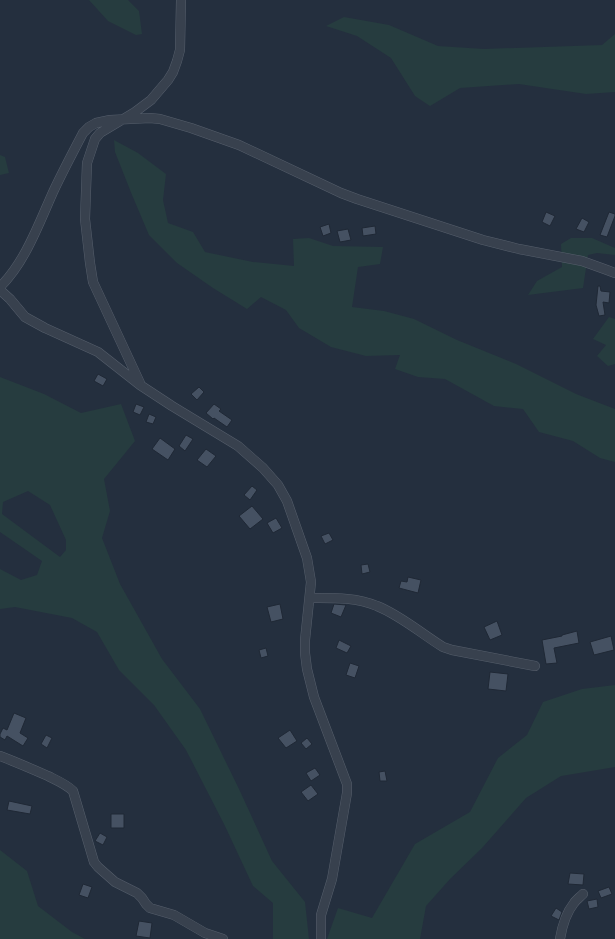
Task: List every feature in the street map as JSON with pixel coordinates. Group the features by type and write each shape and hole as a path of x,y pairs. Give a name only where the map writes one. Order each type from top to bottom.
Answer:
{"street":[{"path":"140,385 93,282 85,219 86,171 87,163 95,139 100,133 135,112 151,100 173,72 178,61 180,50 182,0"},
{"path":"0,287 14,270 33,237 60,177 83,133 96,123 110,120 150,118 160,119 191,128 239,145 341,193 357,199 483,240 519,249 582,261 615,274"},
{"path":"0,290 26,317 45,328 98,352 140,385 238,446 263,468 278,485 286,501 308,558 311,582 305,640 307,669 314,697 347,784 347,793 332,879 322,915 321,939"},
{"path":"310,598 346,598 361,601 377,606 393,614 443,647 535,666"},
{"path":"0,756 61,782 69,787 72,791 94,862 115,882 136,893 150,908 174,915 205,933 223,939"},
{"path":"560,939 562,927 573,903 583,894"}],"green space":[{"path":"89,0 128,0 139,11 142,34 136,35 108,21"},
{"path":"344,17 389,25 438,46 484,49 602,45 615,34 615,92 586,94 519,84 460,88 430,106 415,96 391,58 357,36 326,26"},
{"path":"114,140 138,153 166,174 163,200 168,223 193,232 205,252 253,262 294,266 293,239 309,238 333,246 383,247 380,264 358,267 352,307 384,311 414,319 457,340 516,364 576,394 615,409 615,462 600,458 573,441 539,432 523,409 494,406 445,379 418,377 395,369 400,355 366,356 331,347 299,328 286,310 261,297 247,309 213,288 177,263 149,235 115,152"},
{"path":"0,155 5,157 9,173 0,175"},
{"path":"571,238 592,238 615,248 615,255 597,253 588,255 583,288 528,295 537,281 562,267 561,244"},
{"path":"609,317 615,319 615,364 608,366 597,356 606,345 593,339"},
{"path":"0,377 44,394 81,413 121,404 135,441 104,479 110,511 102,538 120,584 162,659 200,709 272,861 305,902 309,939 273,939 273,903 253,886 225,826 186,750 154,705 119,670 97,632 72,618 15,607 0,609 0,569 21,580 37,575 42,561 0,532","holes":["28,491 50,505 66,540 66,550 60,557 2,514 3,502"]},
{"path":"615,685 615,767 561,776 526,798 482,848 450,879 426,906 420,939 327,939 338,908 372,918 415,844 470,812 498,758 527,735 543,702 582,689"},
{"path":"0,850 27,871 38,906 72,932 85,939 0,939"}],"building":[{"path":"546,212 555,216 550,226 542,222"},
{"path":"609,212 615,214 615,216 607,237 600,235"},
{"path":"582,218 589,222 584,232 576,229"},
{"path":"329,224 331,233 323,236 320,227"},
{"path":"375,226 376,234 363,236 362,228"},
{"path":"348,229 351,240 340,242 337,231"},
{"path":"598,286 600,286 601,291 610,292 609,303 603,302 605,315 599,316 596,305"},
{"path":"98,374 107,379 103,386 94,381"},
{"path":"199,387 204,392 197,400 191,394"},
{"path":"136,404 144,407 140,415 133,412"},
{"path":"214,404 221,409 219,411 232,420 227,427 206,413"},
{"path":"149,414 156,417 153,424 146,422"},
{"path":"186,435 193,439 185,451 179,446"},
{"path":"160,438 175,449 168,460 152,449"},
{"path":"206,449 216,456 207,467 197,460"},
{"path":"252,486 257,490 250,500 244,495"},
{"path":"252,506 263,519 250,529 239,516"},
{"path":"276,518 282,528 273,533 267,523"},
{"path":"329,533 333,540 325,544 321,536"},
{"path":"368,564 370,572 362,574 361,565"},
{"path":"408,577 421,580 418,593 399,588 401,581 407,582"},
{"path":"280,604 283,619 271,622 267,607"},
{"path":"334,604 346,605 341,617 331,613"},
{"path":"497,621 502,635 490,640 484,627"},
{"path":"577,631 579,643 554,648 557,663 546,664 542,640"},
{"path":"611,636 614,650 594,655 590,642"},
{"path":"339,640 351,646 347,653 336,648"},
{"path":"266,648 268,656 261,658 259,650"},
{"path":"350,663 359,666 355,678 346,675"},
{"path":"490,672 508,674 506,691 488,689"},
{"path":"14,713 26,718 20,733 28,738 23,746 7,736 5,740 0,737 3,728 7,730"},
{"path":"290,730 297,741 286,748 278,738"},
{"path":"46,735 52,738 47,748 41,744"},
{"path":"307,738 312,744 306,749 301,743"},
{"path":"315,768 320,775 311,781 306,773"},
{"path":"385,771 387,781 380,781 379,772"},
{"path":"311,785 318,794 308,801 301,792"},
{"path":"9,801 32,806 30,814 7,810"},
{"path":"111,814 124,814 124,828 111,828"},
{"path":"100,833 107,837 103,845 95,841"},
{"path":"570,873 584,874 583,885 568,884"},
{"path":"83,884 92,887 88,898 79,895"},
{"path":"609,887 612,894 601,898 598,891"},
{"path":"597,899 598,907 589,909 587,901"},
{"path":"556,908 562,912 559,920 551,916"},
{"path":"139,921 152,923 150,938 136,936"}]}
